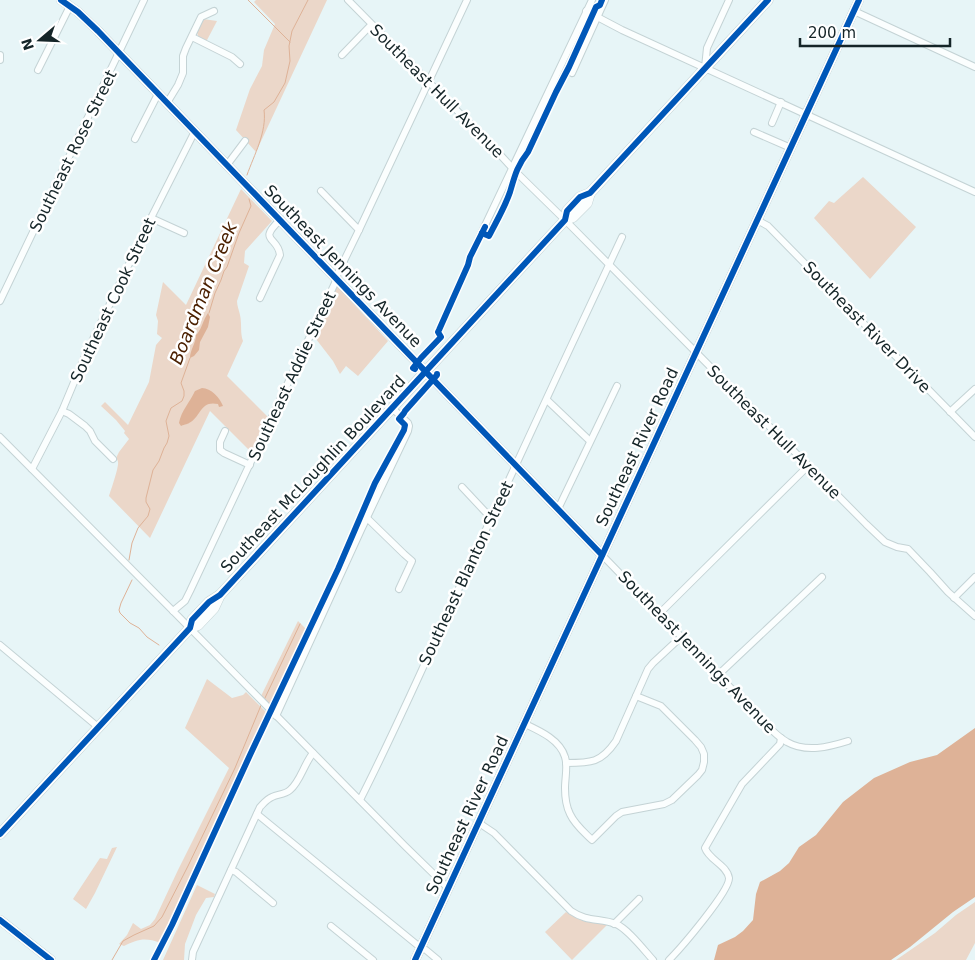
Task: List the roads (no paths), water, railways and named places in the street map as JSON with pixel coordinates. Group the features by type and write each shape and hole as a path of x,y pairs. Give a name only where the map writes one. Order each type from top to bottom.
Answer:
{"main road":[{"name":"Southeast McLoughlin Boulevard","path":"0,834 190,628 192,620 209,602 220,595 565,220 574,218 587,203 590,193 768,0"}],"street":[{"name":"Southeast Jennings Avenue","path":"61,0 90,23 718,676 781,738 788,743 807,748 829,747 848,741"},
{"name":"Southeast Rose Street","path":"0,301 144,0"},
{"name":"Southeast Hull Avenue","path":"348,0 512,168 881,538 890,544 908,550 954,598 975,616"},
{"name":"Southeast Addie Street","path":"173,611 185,602 187,598 466,0"},
{"path":"441,337 438,334 438,330 592,0"},
{"path":"572,73 605,0"},
{"path":"705,67 707,48 729,0"},
{"name":"Southeast River Road","path":"415,960 859,0"},
{"path":"38,70 70,6"},
{"path":"167,103 181,79 183,56 201,17 214,11"},
{"path":"854,11 975,67"},
{"path":"586,12 975,192"},
{"path":"342,55 372,25"},
{"path":"192,37 232,57 240,64"},
{"path":"0,55 0,60"},
{"path":"134,139 158,94"},
{"path":"772,123 781,102"},
{"name":"Southeast Cook Street","path":"32,469 62,411 150,218 194,131"},
{"path":"754,132 790,148"},
{"path":"227,164 245,141"},
{"path":"320,191 359,230"},
{"path":"150,218 184,233"},
{"path":"260,298 280,255 278,248 270,239 269,233 280,220"},
{"name":"Southeast River Drive","path":"757,220 768,226 975,437"},
{"name":"Southeast Blanton Street","path":"360,800 622,237"},
{"path":"558,509 617,386"},
{"path":"950,412 975,389"},
{"path":"547,400 590,442"},
{"path":"276,716 409,428 406,420 392,408"},
{"path":"62,411 85,426 95,441 112,459"},
{"path":"225,431 220,442 220,450 250,465"},
{"path":"0,437 448,888"},
{"path":"659,614 808,466"},
{"path":"462,487 491,518"},
{"path":"367,518 412,561 399,589"},
{"path":"718,676 822,577"},
{"path":"954,598 975,577"},
{"path":"566,763 589,762 602,757 610,750 652,663 681,637"},
{"path":"0,645 98,727"},
{"path":"524,724 543,732 565,756 566,806 575,823 592,840 622,812 668,802 692,782 702,770 704,754 701,747 661,706 636,696"},
{"path":"669,960 711,910 728,884 729,878 727,873 707,854 705,848 742,784 780,744 781,738"},
{"path":"192,960 193,952 260,807 273,796 285,793 293,788 313,753"},
{"path":"258,814 438,960"},
{"path":"479,823 494,833 571,911 586,919 604,921 622,927 653,960"},
{"path":"231,870 236,872 273,903"},
{"path":"614,924 639,899"},
{"path":"0,920 51,960"},
{"path":"331,926 373,960"}],"waterway":[{"path":"248,0 290,42"},
{"path":"247,175 262,135 264,110 274,102 285,83 290,61 289,46 292,31 308,0"},
{"name":"Boardman Creek","path":"209,313 215,293 251,206 249,199"},
{"name":"Boardman Creek","path":"129,560 132,543 138,528 148,516 150,509 146,498 153,470 159,461 169,436 166,421 171,408 182,401 184,396 181,383 190,358"},
{"name":"Boardman Creek","path":"132,580 121,603 120,613 159,645"},
{"path":"264,700 300,624"},
{"path":"112,960 123,941 154,926 162,917 235,768 262,703"}]}
